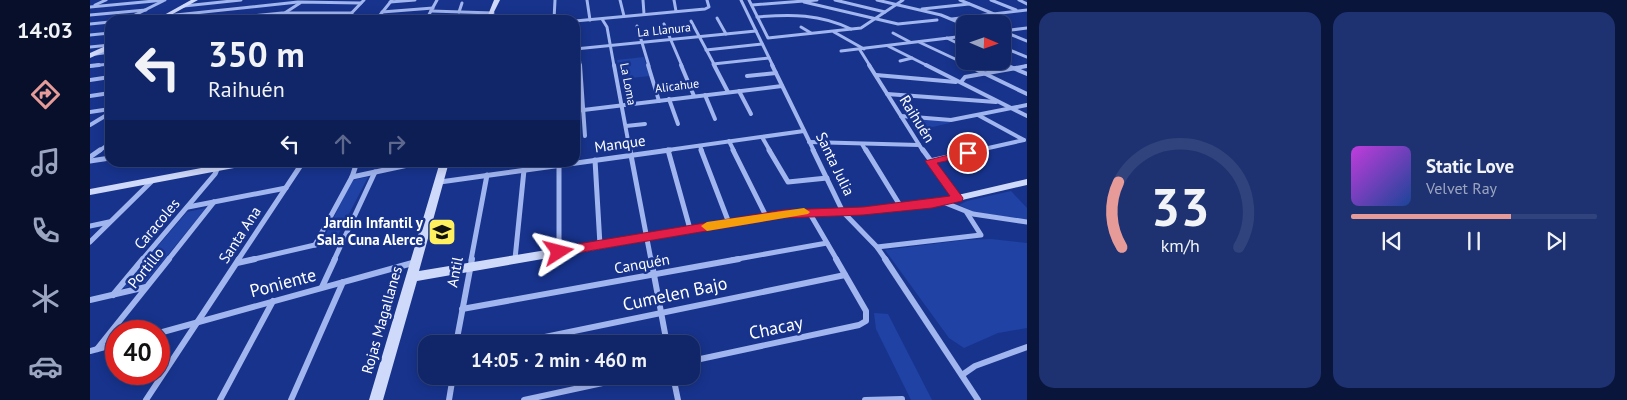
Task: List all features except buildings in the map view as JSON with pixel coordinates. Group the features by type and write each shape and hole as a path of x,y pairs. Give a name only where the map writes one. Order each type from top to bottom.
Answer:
{"street":[{"path":"90,7 106,0"},
{"path":"90,7 165,0"},
{"path":"136,15 165,0"},
{"path":"167,15 195,0"},
{"path":"229,15 236,0"},
{"path":"184,6 241,0"},
{"path":"282,15 305,0"},
{"path":"380,15 391,1 415,0"},
{"path":"429,15 438,0"},
{"path":"489,15 492,0"},
{"path":"490,15 497,0"},
{"path":"554,15 555,0"},
{"path":"587,0 590,20"},
{"path":"620,0 624,16"},
{"path":"643,0 644,14"},
{"path":"674,0 676,12"},
{"path":"580,21 708,8 707,0"},
{"name":"Santa Julia","path":"741,0 843,212 877,248 978,400"},
{"path":"749,0 768,38 863,27 903,0"},
{"path":"752,6 817,0"},
{"path":"836,0 885,12"},
{"path":"877,0 956,21"},
{"path":"960,0 995,14"},
{"path":"990,0 1018,11"},
{"path":"1019,0 1027,4"},
{"path":"175,15 301,3 363,1"},
{"path":"266,15 285,13 352,13 363,1"},
{"path":"804,2 901,25 937,20"},
{"path":"458,12 462,3"},
{"path":"916,9 970,4"},
{"path":"90,15 146,10"},
{"path":"382,12 432,10 481,15"},
{"path":"951,19 1027,10"},
{"path":"757,17 807,14 838,22 852,29"},
{"path":"717,18 726,34"},
{"name":"La Loma","path":"602,19 607,27 611,45 665,335"},
{"path":"691,21 728,92"},
{"path":"90,24 105,22"},
{"path":"664,24 694,96"},
{"path":"636,26 659,101"},
{"path":"801,27 812,34"},
{"path":"1011,30 1027,28"},
{"name":"La Llanura","path":"580,48 756,31"},
{"name":"Raihuén","path":"834,31 863,49 876,75 918,145 958,198"},
{"path":"893,33 912,43"},
{"path":"90,35 105,34"},
{"path":"1011,35 1027,41"},
{"path":"841,52 956,37"},
{"path":"946,38 956,43"},
{"path":"918,42 1027,94"},
{"path":"706,50 762,44"},
{"path":"90,47 105,46"},
{"path":"888,46 1027,116"},
{"path":"92,54 105,48"},
{"path":"1011,50 1027,57"},
{"path":"92,54 105,53"},
{"path":"713,64 769,58"},
{"path":"900,61 913,58"},
{"path":"90,66 105,64"},
{"path":"961,82 963,78 1027,66"},
{"path":"1011,67 1027,74"},
{"path":"747,76 776,73"},
{"path":"876,75 961,82"},
{"path":"90,80 105,78"},
{"path":"580,79 585,136"},
{"name":"Alicahue","path":"580,110 782,86"},
{"path":"739,91 750,114"},
{"path":"90,96 105,94"},
{"path":"887,94 997,102"},
{"path":"705,95 715,119"},
{"path":"669,100 678,124"},
{"path":"901,116 951,120 1027,105"},
{"path":"90,112 105,111"},
{"path":"90,125 105,114"},
{"path":"978,115 1026,141"},
{"path":"626,126 645,124"},
{"name":"Manque","path":"580,162 804,131"},
{"path":"762,137 786,181 827,178"},
{"path":"729,141 766,216"},
{"path":"930,161 1026,141"},
{"path":"809,142 918,145"},
{"path":"862,144 900,207"},
{"path":"90,157 105,146"},
{"path":"700,146 729,223"},
{"path":"668,150 690,229"},
{"path":"90,161 105,159"},
{"path":"595,160 600,245"},
{"path":"90,192 210,167"},
{"name":"Caracoles","path":"114,295 217,167"},
{"name":"Santa Ana","path":"146,400 300,167"},
{"path":"315,245 352,177 355,167"},
{"path":"352,177 398,167"},
{"name":"Rojas Magallanes","path":"376,400 444,167"},
{"name":"Manque","path":"440,182 545,167"},
{"path":"559,167 559,252"},
{"path":"515,259 524,170"},
{"path":"322,287 375,172"},
{"name":"Antil","path":"458,335 488,175"},
{"path":"90,242 152,180"},
{"path":"412,277 766,216 809,211 843,212 944,202 1027,182"},
{"path":"187,207 286,188"},
{"name":"Portillo","path":"93,350 214,202"},
{"path":"944,202 967,213 1027,222"},
{"path":"809,211 845,275"},
{"path":"877,248 981,235 967,213"},
{"path":"90,226 110,222"},
{"path":"236,263 345,238"},
{"name":"Canquén","path":"462,310 827,243"},
{"name":"Poniente","path":"170,329 416,262"},
{"name":"Cumelen Bajo","path":"554,335 845,275"},
{"name":"Chacay","path":"700,359 859,325 866,321 866,311 845,275"},
{"path":"291,400 343,282"},
{"path":"90,300 146,287"},
{"path":"220,400 273,301"},
{"path":"962,375 975,366 1027,347"},
{"path":"449,400 452,385"},
{"path":"524,400 593,385"},
{"path":"675,385 678,400"},
{"path":"865,400 902,399"}],"shaded area":[{"path":"644,57 650,76 621,79 617,60"},
{"path":"908,118 950,121 950,123 915,131"},
{"path":"368,177 337,237 323,240 352,180"},
{"path":"1011,191 1027,208 1027,220 974,212 959,205 967,201"},
{"path":"206,208 145,283 122,288 187,212"},
{"path":"991,239 1027,243 1027,328 998,333 964,348 949,338 885,250 964,240"},
{"path":"874,313 888,314 932,400 911,400 876,329"}],"slow traffic":[{"path":"707,226 804,212"}],"place":[{"name":"Jardin Infantil y Sala Cuna Alerce","path":"442,232"}],"route":[{"path":"559,252 796,212 863,211 932,204 958,198 930,161 968,153"}]}
